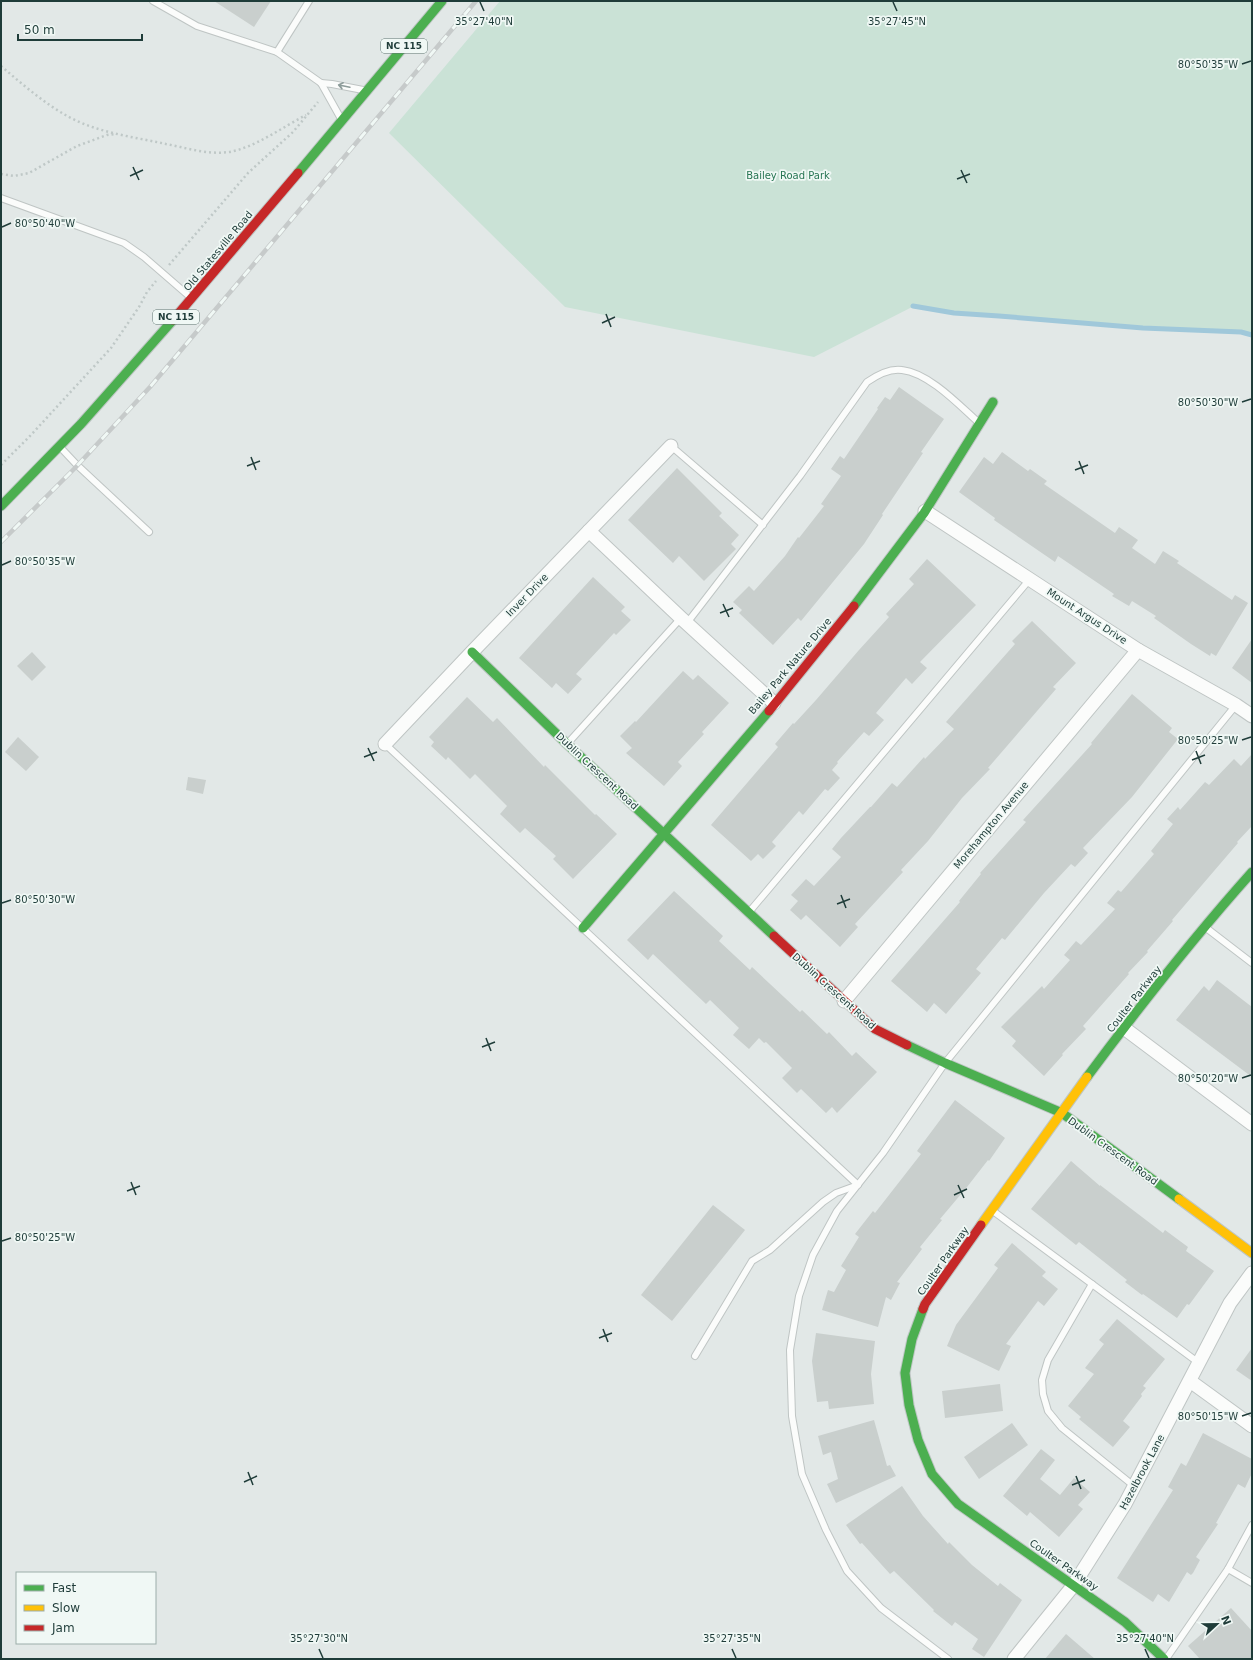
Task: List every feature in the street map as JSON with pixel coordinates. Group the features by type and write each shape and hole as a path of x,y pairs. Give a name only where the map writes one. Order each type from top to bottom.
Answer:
{"street":[{"name":"Old Statesville Road","path":"1,506 60,447 125,377 442,1"},
{"name":"Bailey Park Nature Drive","path":"583,928 774,703 853,607 925,511 993,402"},
{"name":"Inver Drive","path":"385,744 671,446"},
{"name":"Mount Argus Drive","path":"925,511 1138,650 1236,705 1252,716"},
{"path":"589,531 684,621 774,703"},
{"name":"Morehampton Avenue","path":"844,1001 1138,650"},
{"name":"Dublin Crescent Road","path":"472,652 567,744 875,1029 945,1064 1062,1113 1252,1253"},
{"name":"Coulter Parkway","path":"1165,1659 1125,1622 958,1504 932,1474 918,1440 909,1405 905,1374 912,1339 925,1304 1124,1028 1204,926 1252,872"},
{"path":"1124,1028 1252,1124"},
{"name":"Hazelbrook Lane","path":"1014,1659 1073,1586 1125,1504 1230,1303 1252,1273"},
{"path":"1190,1381 1252,1426"}],"lane":[{"path":"153,1 198,26 277,52 321,83 342,121"},
{"path":"277,52 309,1"},
{"path":"321,83 366,91"},
{"path":"1,198 124,243 144,257 192,298"},
{"path":"567,744 684,621 763,525 867,382 877,375 901,370 914,373 932,383 980,424"},
{"path":"671,446 763,525"},
{"path":"60,447 77,465 149,532"},
{"path":"748,913 1030,579"},
{"path":"948,1659 881,1608 847,1571 826,1530 802,1474 792,1416 790,1350 799,1296 813,1255 837,1211 883,1153 945,1064 1236,705"},
{"path":"385,744 858,1185"},
{"path":"1204,926 1252,963"},
{"path":"695,1356 752,1261 770,1250 823,1202 836,1193 858,1185"},
{"path":"992,1211 1199,1362"},
{"path":"1092,1284 1048,1360 1042,1380 1043,1394 1048,1411 1062,1428 1134,1486"},
{"path":"1165,1659 1228,1569 1252,1525"},
{"path":"1228,1569 1252,1583"}],"path":[{"path":"1,66 53,107 70,118 117,134 215,153 229,152 256,143 308,114"},
{"path":"176,257 248,173 293,132 321,98"},
{"path":"1,174 14,176 29,173 77,146 107,135 117,134"},
{"path":"1,465 30,436 111,348 155,282"}],"green space":[{"name":"Bailey Road Park","path":"500,1 1252,1 1252,335 1241,332 1143,328 954,313 914,306 814,357 565,307 389,133"}],"building":[{"path":"214,1 271,1 254,27"},
{"path":"899,387 944,419 921,452 923,453 882,514 883,515 864,544 801,621 798,618 773,645 739,613 742,610 733,602 749,586 754,591 785,556 798,537 799,538 824,506 821,504 841,476 831,469 840,456 844,459 885,397 890,400"},
{"path":"1002,452 1028,471 1030,469 1047,481 1044,484 1115,533 1119,527 1138,540 1132,548 1155,564 1163,551 1179,561 1177,563 1232,600 1235,595 1248,603 1216,656 1211,653 1210,656 1191,644 1154,618 1156,616 1132,601 1129,606 1112,596 1114,594 1058,556 1055,562 994,520 995,518 959,492 984,457 993,464"},
{"path":"677,468 722,513 719,516 739,535 731,544 736,549 704,581 679,556 673,563 628,520"},
{"path":"927,559 976,605 920,662 927,668 912,684 906,678 876,713 884,720 869,736 864,732 837,762 838,763 832,770 840,778 828,791 825,789 803,815 799,811 772,842 776,846 763,859 758,854 751,861 711,825 778,747 775,744 889,617 886,614 914,584 909,579"},
{"path":"593,577 625,607 621,611 631,620 616,635 614,633 576,674 582,679 568,694 556,683 552,688 519,658"},
{"path":"1032,621 1076,663 1053,687 1056,689 988,768 990,769 962,798 928,841 901,870 903,872 855,924 858,927 840,947 806,915 801,920 790,910 798,901 791,895 806,879 814,886 841,857 832,849 841,838 892,783 897,787 924,757 925,759 954,729 946,722 1015,644 1012,641"},
{"path":"1252,639 1252,683 1232,668"},
{"path":"32,652 46,667 32,681 17,666"},
{"path":"683,671 693,680 698,675 729,703 702,732 704,734 678,762 682,766 664,786 626,753 632,748 620,736 635,721 636,722"},
{"path":"1132,694 1172,728 1169,732 1178,739 1132,797 1083,848 1088,853 1075,867 1071,864 1044,893 1005,940 1002,938 976,969 981,973 946,1014 934,1003 927,1012 891,981 960,902 959,901 981,874 980,873 1026,822 1023,820 1092,744 1091,743"},
{"path":"467,697 493,722 497,718 544,767 545,765 595,815 596,814 617,834 573,879 553,859 556,856 525,828 520,833 500,814 507,806 475,774 470,779 448,757 446,760 431,746 434,742 429,737"},
{"path":"18,737 39,757 26,771 5,752"},
{"path":"1252,754 1252,826 1172,920 1173,921 1147,951 1148,952 1083,1026 1086,1029 1062,1054 1063,1055 1044,1076 1012,1046 1016,1041 1001,1027 1042,986 1044,989 1070,960 1064,955 1076,941 1081,945 1115,909 1107,903 1118,890 1121,892 1154,854 1151,851 1173,824 1167,819 1178,807 1180,810 1205,782 1209,785 1234,759 1241,766"},
{"path":"188,777 206,780 203,794 186,790"},
{"path":"674,891 723,936 719,941 750,970 752,967 800,1012 802,1010 827,1034 829,1032 852,1056 856,1052 877,1072 837,1113 832,1107 826,1113 801,1089 797,1093 782,1078 792,1068 766,1042 764,1043 759,1038 749,1049 733,1035 739,1028 710,1000 706,1004 653,954 648,960 627,940"},
{"path":"1217,980 1252,1007 1252,1077 1176,1020 1204,986 1209,991"},
{"path":"955,1100 1005,1138 989,1161 988,1160 940,1219 942,1220 920,1247 922,1249 897,1282 900,1283 891,1300 886,1297 878,1327 822,1310 828,1290 834,1292 846,1270 841,1266 859,1237 855,1234 873,1211 875,1213 921,1154 917,1151"},
{"path":"1071,1161 1100,1186 1163,1233 1165,1230 1188,1247 1186,1251 1214,1271 1189,1305 1187,1304 1177,1318 1143,1294 1142,1295 1125,1282 1127,1280 1079,1242 1076,1245 1031,1209"},
{"path":"713,1205 745,1230 672,1321 641,1295"},
{"path":"1012,1243 1046,1272 1042,1276 1058,1289 1044,1306 1038,1301 1006,1344 1011,1346 999,1371 947,1346 956,1325 998,1268 994,1265"},
{"path":"1117,1319 1165,1359 1143,1386 1146,1388 1141,1394 1142,1396 1123,1421 1130,1427 1113,1447 1079,1419 1081,1417 1068,1406 1094,1374 1085,1368 1104,1344 1099,1340"},
{"path":"816,1333 875,1341 871,1374 874,1404 829,1409 828,1401 817,1402 812,1361"},
{"path":"1252,1348 1252,1381 1236,1370"},
{"path":"1000,1384 1003,1411 945,1418 942,1391"},
{"path":"874,1420 887,1466 890,1465 896,1476 836,1503 827,1484 838,1479 831,1452 823,1455 818,1436"},
{"path":"1012,1423 1028,1445 979,1479 964,1457"},
{"path":"1203,1433 1252,1459 1252,1473 1245,1488 1238,1484 1216,1523 1218,1524 1196,1557 1200,1560 1193,1573 1191,1575 1187,1572 1169,1602 1158,1594 1153,1602 1117,1578 1173,1490 1168,1487 1181,1463 1186,1466"},
{"path":"1041,1449 1055,1460 1040,1479 1060,1495 1074,1478 1090,1492 1078,1505 1083,1509 1059,1537 1030,1512 1027,1516 1003,1496"},
{"path":"902,1486 923,1516 948,1544 949,1542 972,1565 998,1586 1000,1583 1022,1600 984,1657 972,1649 978,1639 955,1622 952,1626 933,1611 934,1610 894,1571 890,1574 862,1543 860,1544 846,1525"},
{"path":"1231,1608 1252,1631 1252,1659 1200,1659 1188,1646"},
{"path":"1066,1634 1095,1659 1045,1659"}],"waterway":[{"path":"913,306 954,313 1143,328 1241,332 1252,335"}],"railway":[{"path":"1,542 75,468 150,387 476,1"}],"traffic: fast":[{"path":"298,173 442,1"},
{"path":"1,506 81,424 173,320"},
{"path":"854,606 924,513 993,402"},
{"path":"472,652 567,744 774,936"},
{"path":"583,928 769,711"},
{"path":"1087,1077 1167,973 1252,872"},
{"path":"907,1045 945,1063 1062,1113 1179,1199"},
{"path":"923,1309 912,1339 905,1373 909,1405 918,1440 932,1474 958,1504 1125,1622 1164,1659"}],"traffic: slow":[{"path":"981,1225 1087,1077"},
{"path":"1179,1199 1252,1253"}],"traffic: jam":[{"path":"173,320 298,173"},
{"path":"769,711 854,606"},
{"path":"774,936 875,1029 907,1045"},
{"path":"923,1309 981,1225"}]}
